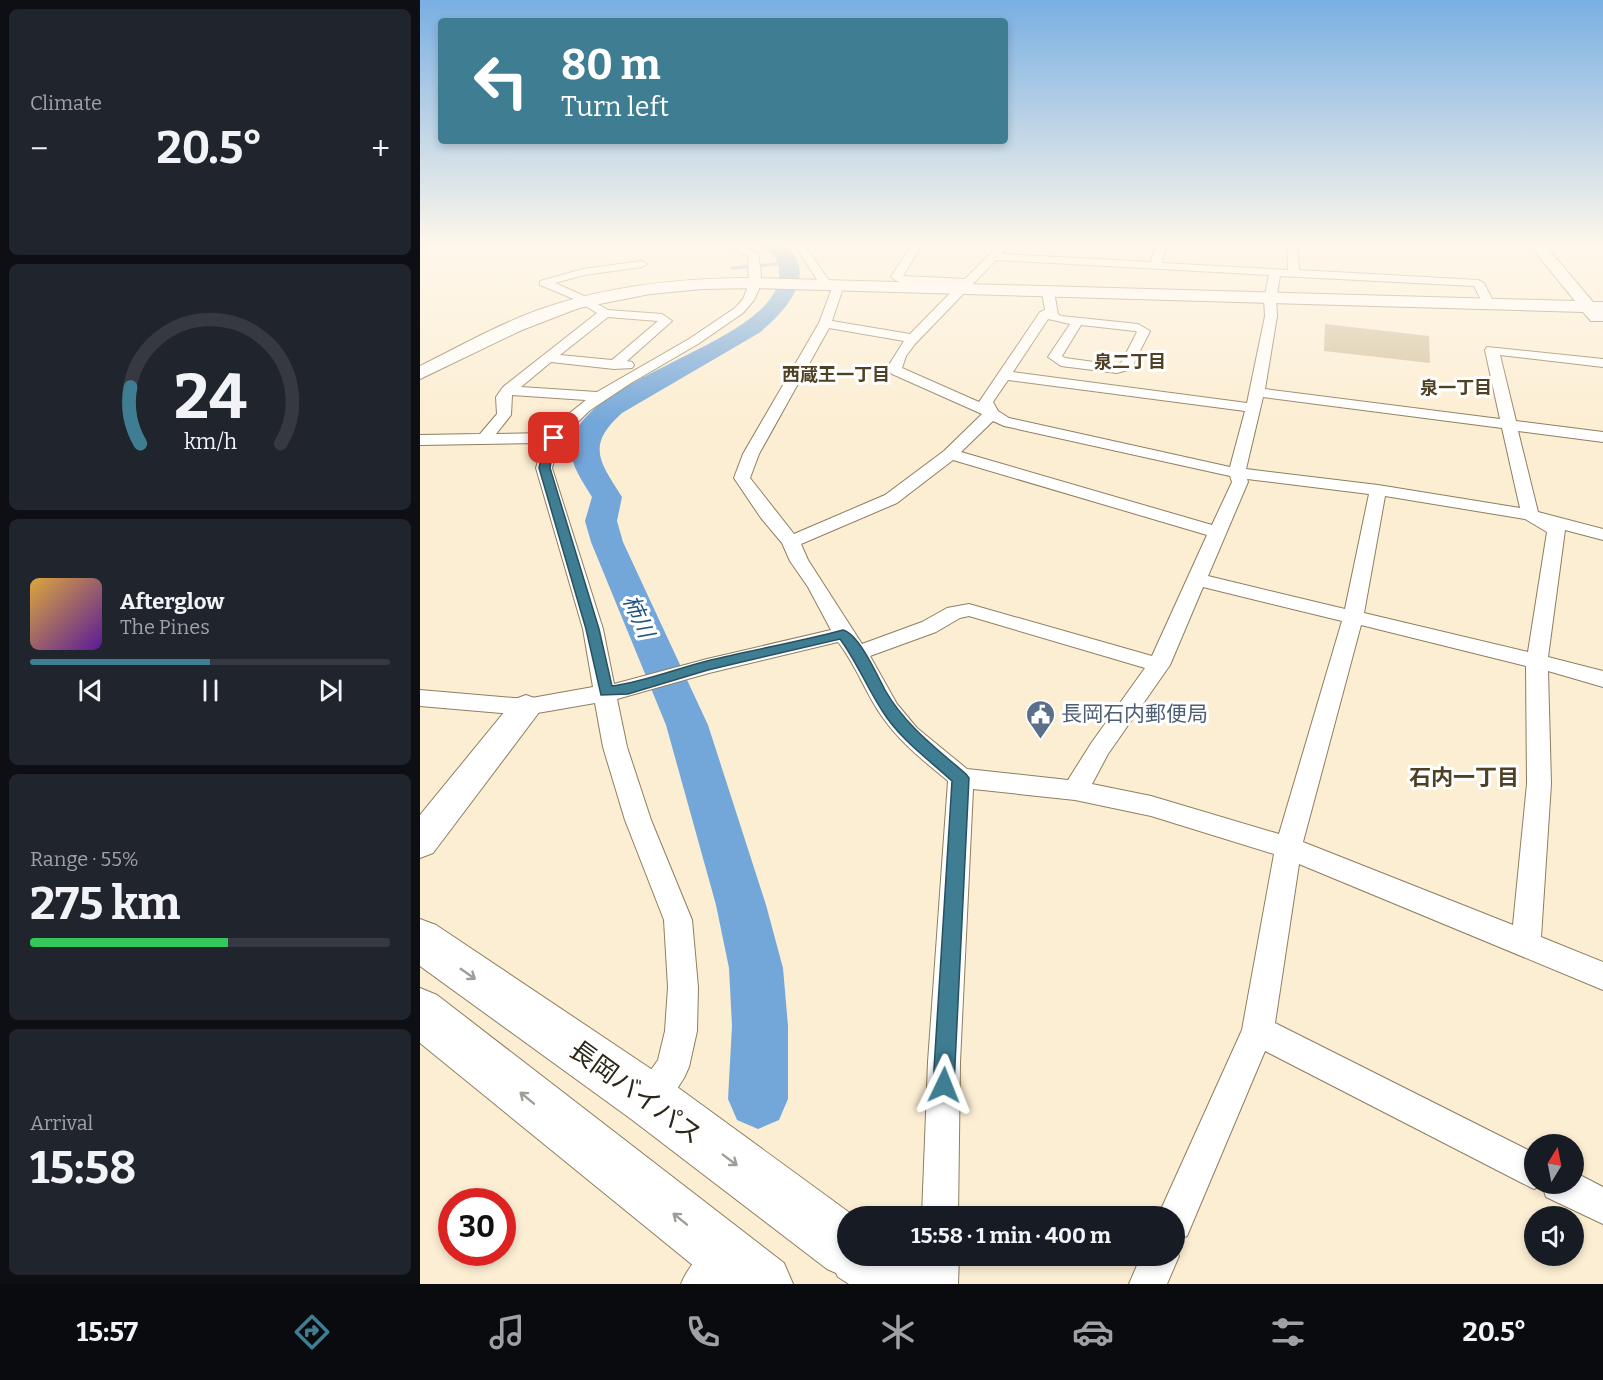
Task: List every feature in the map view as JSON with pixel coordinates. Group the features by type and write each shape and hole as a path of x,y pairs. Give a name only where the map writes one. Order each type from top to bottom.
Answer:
{"highway":[{"name":"長岡バイパス","path":"420,940 650,1100 837,1240"},
{"path":"420,1012 729,1275"},
{"path":"874,1266 902,1284"}],"street":[{"path":"420,373 529,321 580,303"},
{"path":"588,303 605,313 662,318 666,321 614,364"},
{"path":"650,1100 673,1067 681,1031 683,987 678,920 638,820 615,747 617,690 592,629 544,468 548,449 567,423 600,397 692,343 745,303"},
{"path":"826,303 825,323 752,454 742,478 767,514 791,542 799,561 817,586 843,634 858,653 889,709 909,734 961,778 1075,790 1151,806 1288,848 1603,976"},
{"path":"948,303 914,338 897,359 894,368 961,401 991,412 1004,421 1237,473 1378,490 1530,514 1603,535"},
{"path":"1050,303 1052,316 1058,319 1078,321 1138,328 1144,331 1126,366 1117,369 1060,362 1055,357 1078,321"},
{"path":"1075,790 1100,748 1159,665 1240,482 1237,473 1257,392 1271,316 1270,303"},
{"path":"1413,303 1596,307 1603,324"},
{"path":"991,412 986,402 1044,315 1051,312"},
{"path":"483,439 504,415 503,397 508,390 605,313"},
{"path":"825,323 848,329 914,338"},
{"path":"1526,945 1539,784 1537,661 1556,530 1530,514 1492,350 1603,363"},
{"path":"548,358 652,367"},
{"path":"1004,375 1252,408"},
{"path":"508,390 600,397"},
{"path":"1257,392 1603,437"},
{"path":"791,542 891,499 950,454 984,423 991,412"},
{"path":"420,440 554,438"},
{"path":"420,453 437,439"},
{"path":"950,454 1216,532"},
{"path":"1181,1206 1258,1031 1288,848 1353,617 1378,490"},
{"path":"1198,580 1537,661 1603,679"},
{"path":"858,653 929,627 954,613 969,610 1159,665"},
{"path":"420,698 526,707 617,690 843,634"},
{"path":"420,842 526,707"},
{"path":"940,1206 949,961 961,778"},
{"path":"1258,1031 1524,1166"},
{"path":"1579,1194 1603,1206"},
{"path":"939,1284 940,1266"},
{"path":"1148,1284 1156,1266"}],"building":[{"path":"1325,324 1429,336 1430,363 1324,351"}],"waterway":[{"name":"柿川","path":"758,1099 760,1026 756,968 741,905 687,725 607,542 601,521 607,497 591,471 585,449 586,439 591,429 613,407 731,341 769,314 779,303"}],"place":[{"name":"長岡石内郵便局","path":"1040,740"}],"district":[{"name":"泉二丁目","path":"1130,362"},
{"name":"西蔵王一丁目","path":"836,375"},
{"name":"泉一丁目","path":"1456,388"},
{"name":"石内一丁目","path":"1464,777"}],"route":[{"path":"554,438 548,449 544,468 592,629 606,692 628,689 707,666 843,634 858,653 889,709 909,734 961,778 944,1085"}]}
